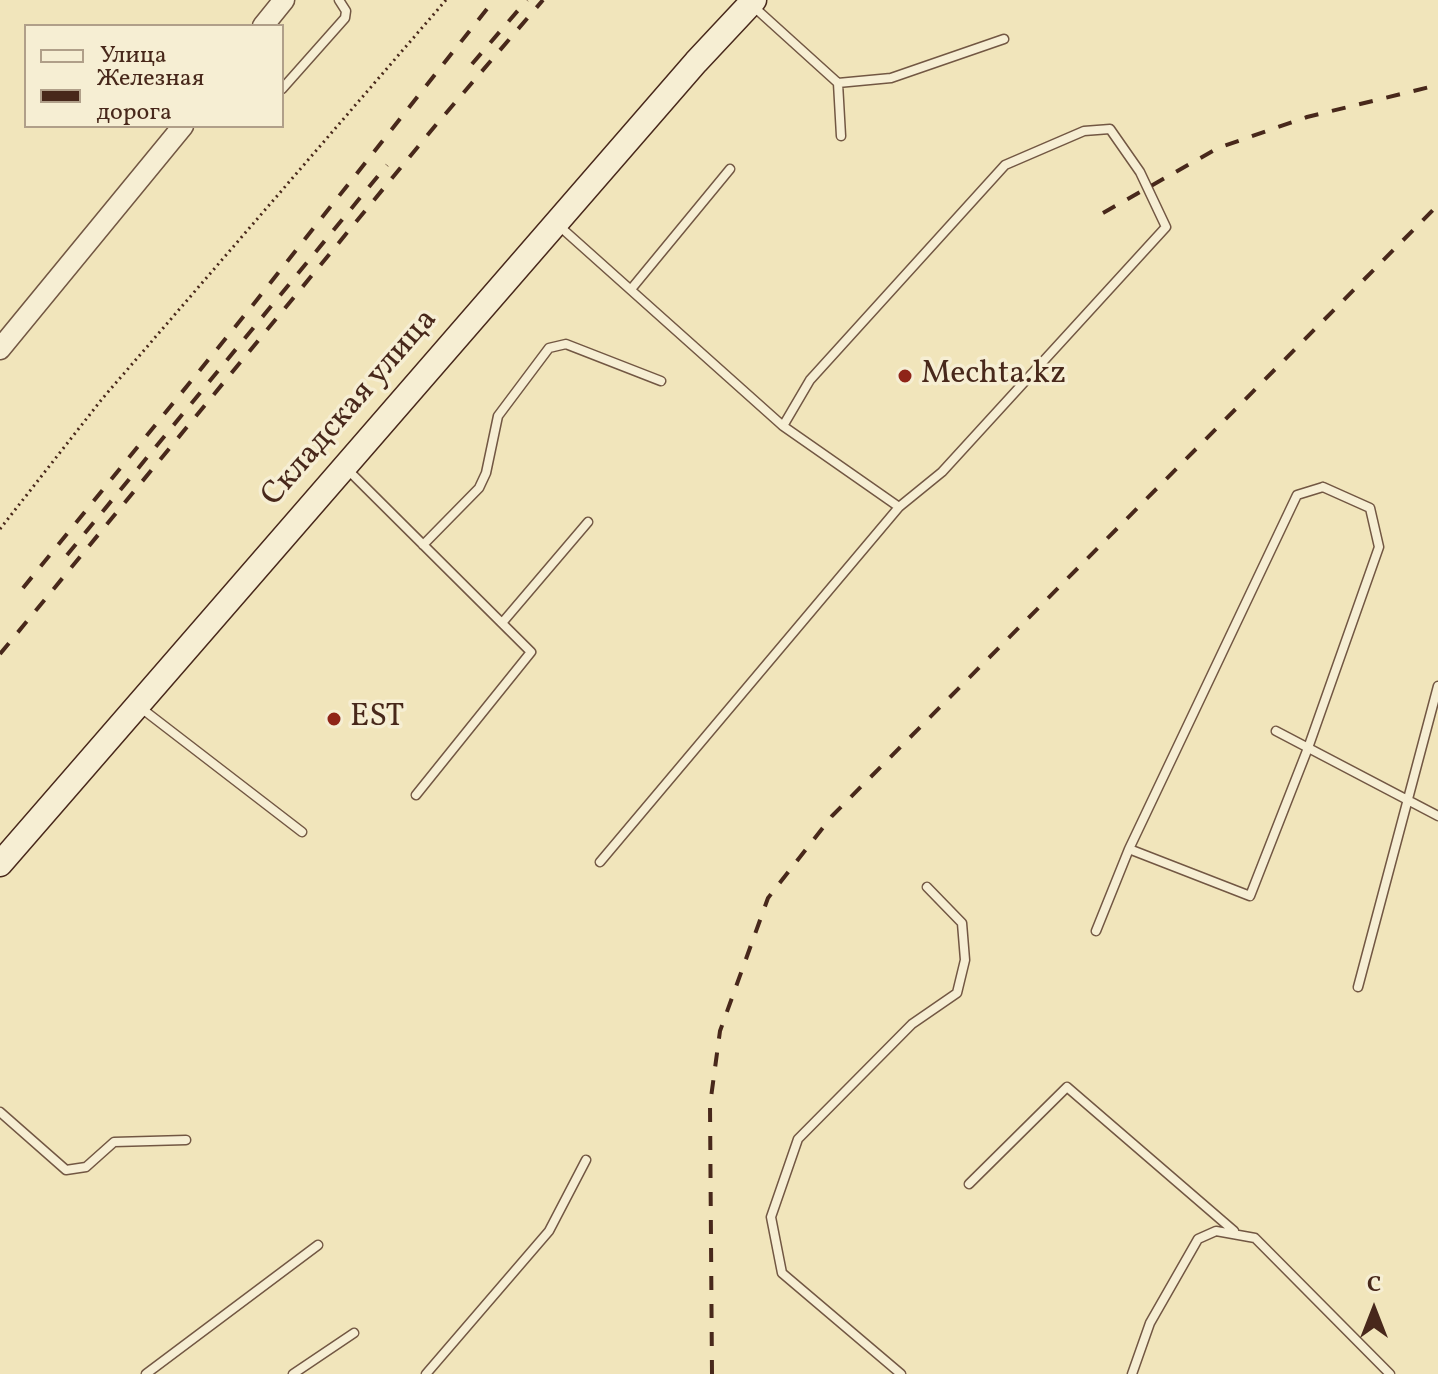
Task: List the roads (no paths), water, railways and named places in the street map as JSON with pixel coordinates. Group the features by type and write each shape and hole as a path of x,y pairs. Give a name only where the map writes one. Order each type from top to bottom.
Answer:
{"main road":[{"name":"Складская улица","path":"0,864 344,466 752,2"}],"street":[{"path":"265,24 284,0"},
{"path":"0,349 181,128"}],"lane":[{"path":"284,87 345,18 346,11 339,0"},
{"path":"752,2 838,83 841,136"},
{"path":"838,83 891,78 1004,39"},
{"path":"600,862 899,507 942,472 1166,227 1140,172 1110,129 1084,131 1005,165 810,380 783,426"},
{"path":"632,288 730,169"},
{"path":"556,224 632,288 783,426 899,507"},
{"path":"423,545 479,488 486,473 498,416 549,348 566,344 661,381"},
{"path":"344,466 531,652 416,795"},
{"path":"1096,931 1129,849 1297,495 1323,487 1370,508 1379,547 1308,748 1250,896 1129,849"},
{"path":"502,623 588,522"},
{"path":"1358,987 1438,686"},
{"path":"137,705 302,832"},
{"path":"1276,731 1438,816"},
{"path":"901,1374 782,1273 771,1217 798,1139 912,1024 957,993 965,960 962,923 927,887"},
{"path":"969,1184 1067,1087 1235,1232"},
{"path":"0,1112 66,1170 86,1167 114,1142 186,1140"},
{"path":"426,1374 549,1231 586,1160"},
{"path":"1132,1374 1150,1323 1198,1239 1216,1231 1255,1238 1390,1374"},
{"path":"146,1374 318,1245"},
{"path":"293,1374 354,1333"}],"railway":[{"path":"23,588 252,306 494,0"},
{"path":"472,64 527,0"},
{"path":"0,654 435,126 543,0"},
{"path":"1103,213 1218,148 1307,117 1438,85"},
{"path":"67,555 387,165"},
{"path":"712,1374 710,1105 720,1031 768,898 832,816 1438,205"}],"place":[{"name":"Mechta.kz","path":"905,376"},
{"name":"EST","path":"334,719"}]}
